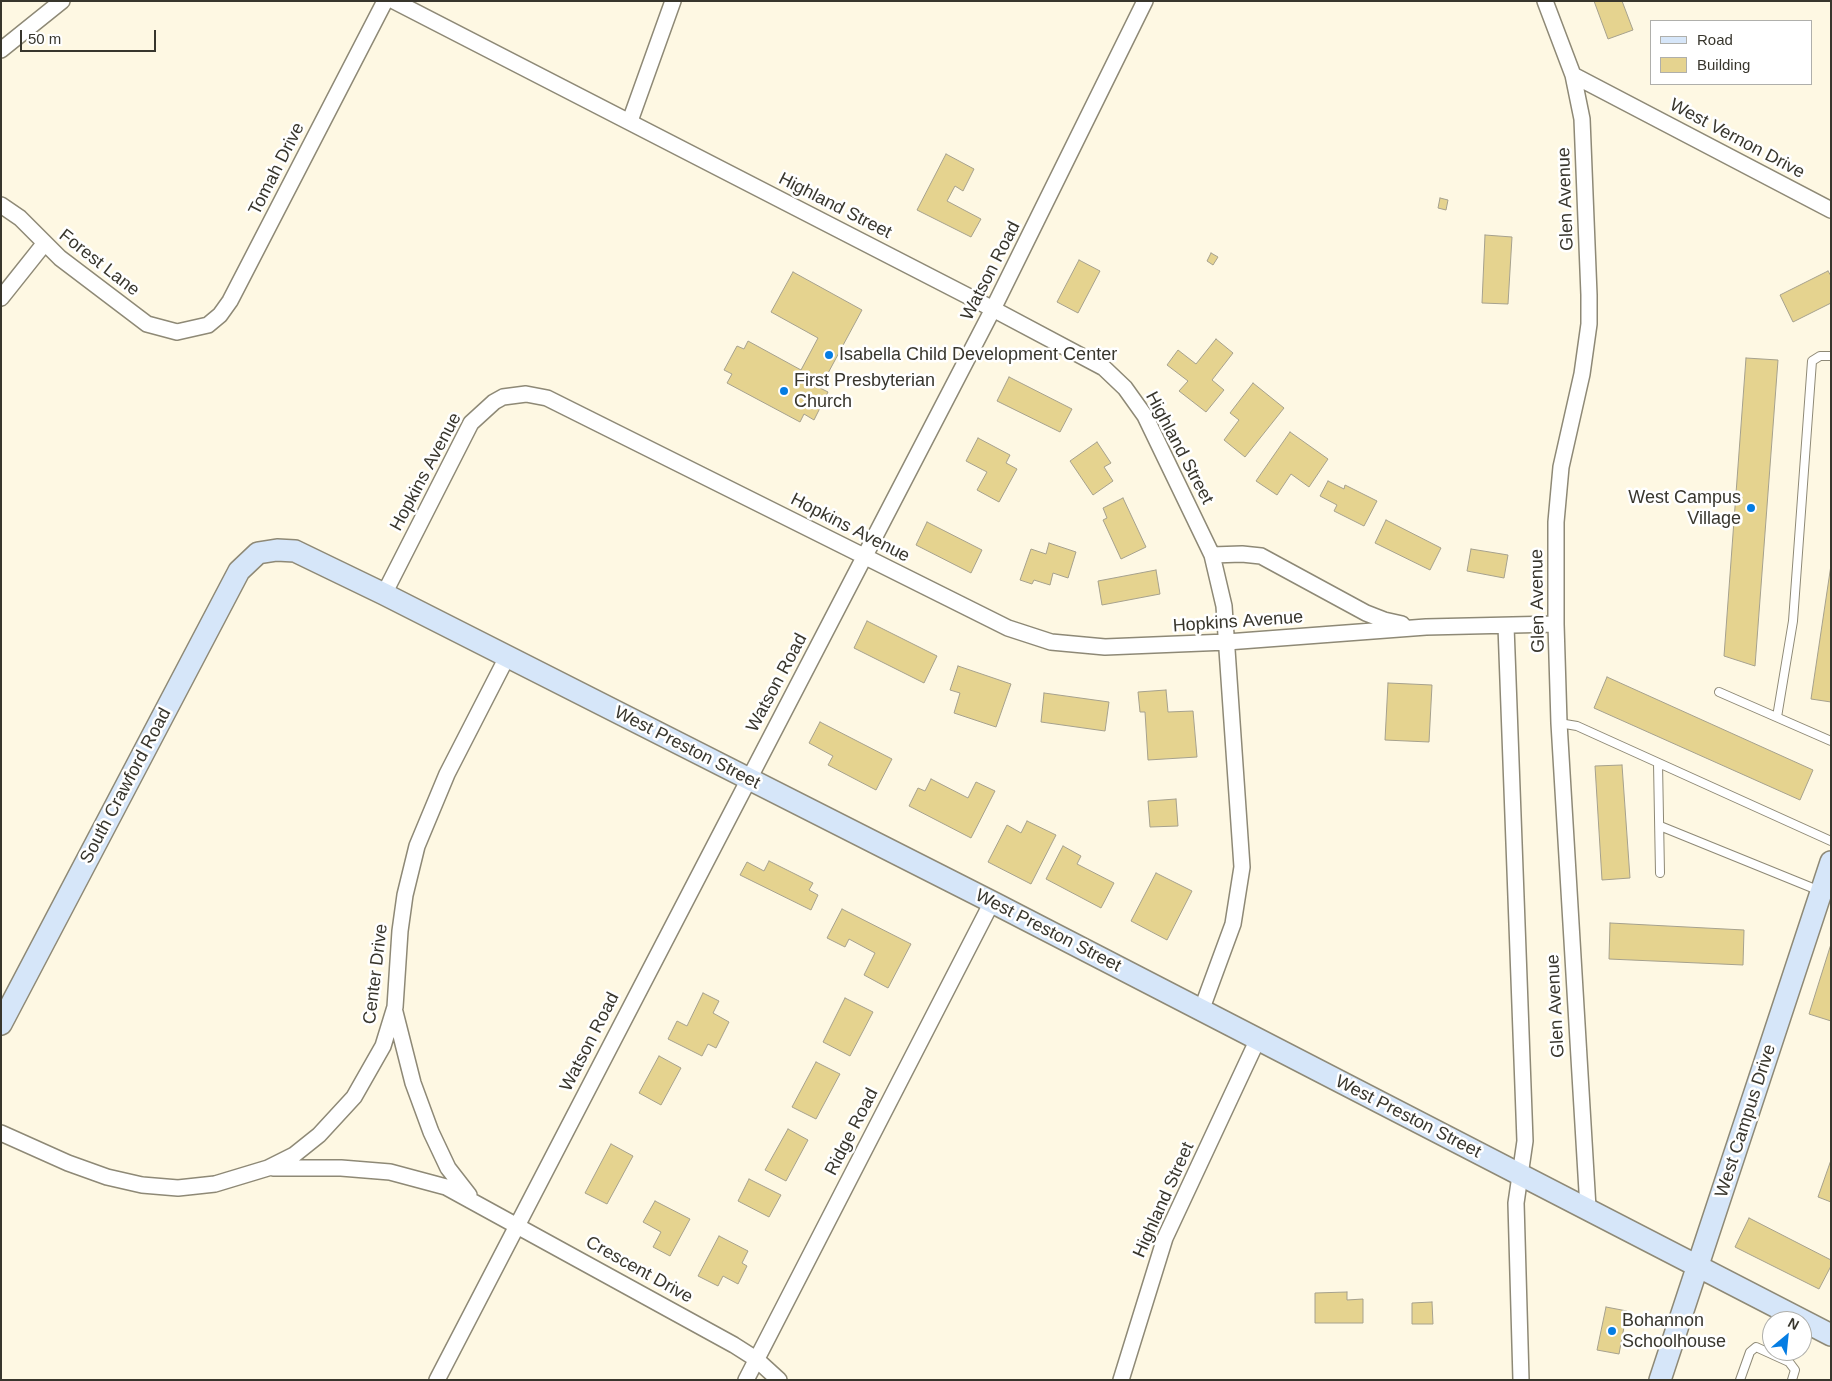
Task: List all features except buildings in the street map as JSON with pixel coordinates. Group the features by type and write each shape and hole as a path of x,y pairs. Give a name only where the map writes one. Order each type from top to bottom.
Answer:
{"street":[{"path":"1,50 62,1"},
{"name":"Tomah Drive","path":"183,332 208,325 220,315 230,301 385,1"},
{"name":"Highland Street","path":"394,1 993,309 1104,368 1125,388 1145,416 1212,555 1221,588 1242,831 1242,880 1229,937 1201,1011"},
{"path":"630,121 673,1"},
{"name":"Watson Road","path":"437,1380 993,309 1145,1"},
{"name":"Glen Avenue","path":"1545,1 1573,75 1583,132 1589,324 1582,374 1566,442 1558,492 1556,522 1556,624 1588,1208"},
{"name":"West Vernon Drive","path":"1573,75 1831,210"},
{"name":"Forest Lane","path":"1,205 20,218 44,244 147,324 161,329 183,332"},
{"path":"1,298 44,244"},
{"name":"Hopkins Avenue","path":"384,594 471,423 494,402 514,394 537,395 547,398 1008,628 1051,642 1104,647 1227,642 1426,627 1556,624"},
{"name":"West Preston Street","path":"258,553 277,550 295,552 384,594 992,902 1257,1041 1588,1208 1831,1335"},
{"name":"South Crawford Road","path":"1,1024 234,579 244,564 258,553"},
{"name":"Hopkins Avenue","path":"1212,555 1242,554 1261,556 1366,613 1384,620 1426,627"},
{"name":"Glen Avenue","path":"1506,626 1525,1141 1516,1203 1521,1380"},
{"name":"Center Drive","path":"1,1133 82,1169 142,1186 197,1187 268,1168 282,1162 306,1146 346,1108 375,1063 387,1035 395,1006 402,913 417,846 447,774 507,657"},
{"name":"West Campus Drive","path":"1660,1380 1831,862"},
{"name":"Ridge Road","path":"746,1380 992,902"},
{"name":"Crescent Drive","path":"395,1006 403,1052 431,1132 448,1168 463,1189 475,1201"},
{"name":"Highland Street","path":"1121,1380 1165,1238 1257,1041"},
{"name":"Crescent Drive","path":"268,1168 341,1168 390,1172 446,1187 517,1224 756,1359 779,1380"}],"lane":[{"path":"1777,717 1793,622 1812,361 1820,356 1831,356"},
{"path":"1719,692 1831,741"},
{"path":"1560,724 1577,726 1831,841"},
{"path":"1658,763 1660,872"},
{"path":"1660,826 1821,892"},
{"path":"1740,1380 1750,1352 1756,1347 1789,1362 1796,1370 1792,1380"}],"place":[{"name":"Isabella Child Development Center","path":"829,355"},
{"name":"First Presbyterian Church","path":"784,391"},
{"name":"West Campus Village","path":"1751,508"},
{"name":"Bohannon Schoolhouse","path":"1612,1331"}]}
